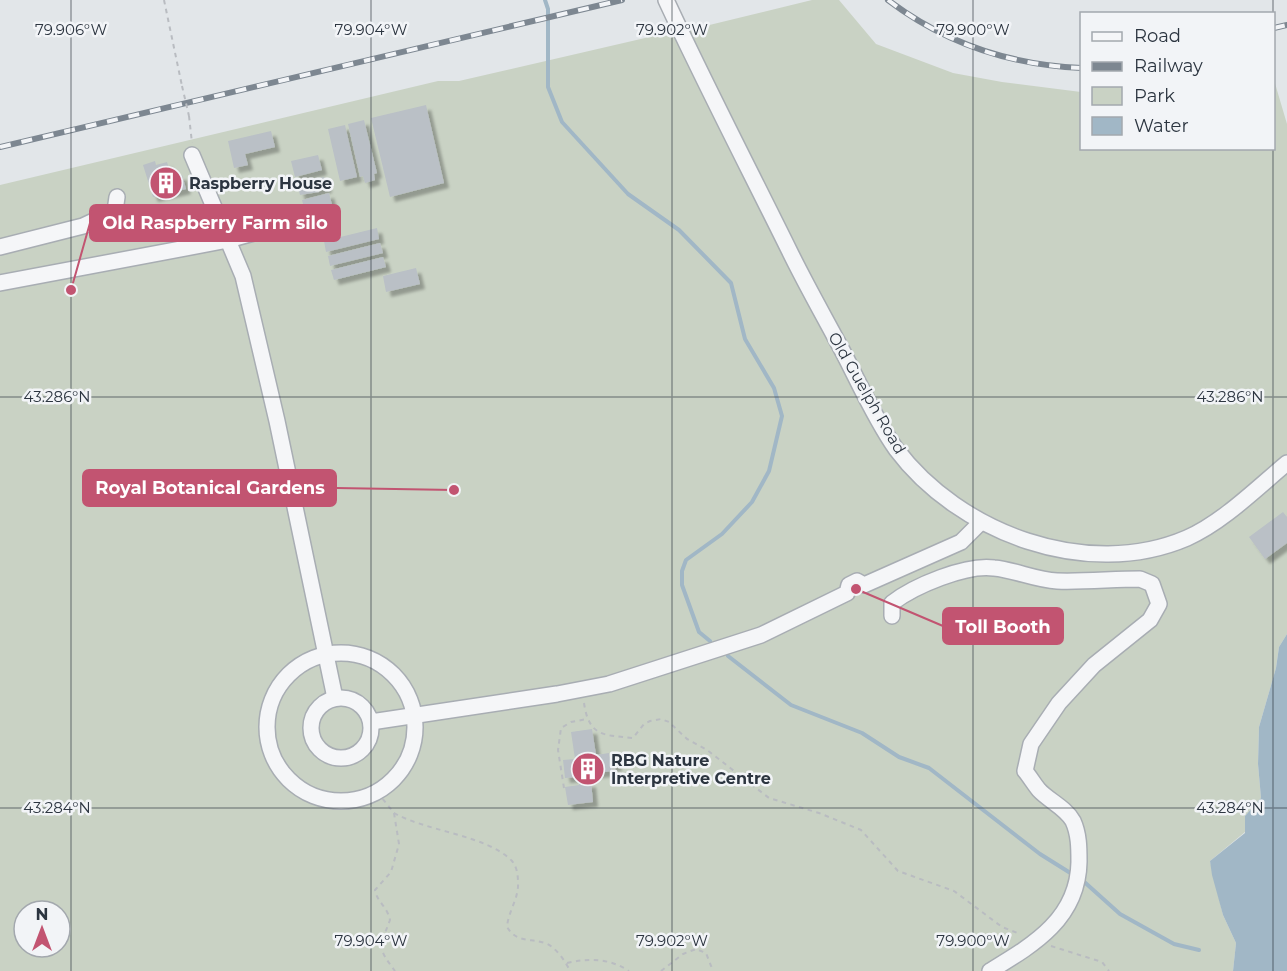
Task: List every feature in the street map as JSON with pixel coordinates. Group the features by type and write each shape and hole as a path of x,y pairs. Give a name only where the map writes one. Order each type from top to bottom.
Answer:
{"street":[{"name":"Old Guelph Road","path":"666,0 814,301 896,448 918,474 950,502 981,522 1043,546 1078,553 1124,553 1156,548 1188,537 1216,521 1287,463"},
{"path":"192,155 243,276 275,410 335,698"},
{"path":"0,247 83,226 115,210 117,197"},
{"path":"0,283 228,240 268,229"},
{"path":"371,722 609,684 761,635 847,593 855,597 863,593 864,585 961,542 981,522"},
{"path":"892,616 892,603 901,596 972,568 993,567 1055,581 1140,579 1152,584 1159,604 1150,620 1094,665 1059,704 1030,744 1025,771 1039,790 1072,819 1079,843 1077,880 1066,909 1052,928 1037,941 990,971"},
{"path":"344,652 363,656 388,669 406,690 415,716 415,739 408,760 395,779 367,797 345,801 323,799 302,791 293,784 285,777 273,758 267,737 266,726 270,704 287,675 295,668 325,654 344,652"},
{"path":"335,698 356,701 366,710 371,722 369,741 356,754 342,758 324,753 315,743 311,725 319,708 335,698"}],"path":[{"path":"164,0 189,116 192,155"},
{"path":"581,689 586,719 594,728 609,737 633,738 644,724 650,721 661,719 669,722 687,739 707,750 769,798 819,813 861,830 898,871 954,891 1002,927 1101,962 1109,971"},
{"path":"564,788 558,750 561,728 571,722 586,719"},
{"path":"377,792 394,813 427,827 486,843 513,862 517,870 518,887 507,927 519,939 547,943 567,963 570,971"},
{"path":"394,813 399,844 391,872 375,890 377,898 385,905 390,920 381,938 382,949 395,971"},
{"path":"661,971 683,954 696,949 706,953 712,971"},
{"path":"567,963 584,959 599,959 619,965 629,971"}],"green space":[{"path":"812,0 839,0 876,44 953,73 1080,92 1080,150 1275,150 1275,83 1287,124 1287,634 1279,647 1276,668 1259,727 1258,764 1261,798 1245,816 1245,832 1210,861 1223,915 1236,943 1233,971 0,971 0,185 438,81 459,81 658,35 660,37"}],"water":[{"path":"1287,634 1287,971 1233,971 1236,943 1223,915 1210,861 1245,833 1245,816 1261,798 1258,764 1259,727 1276,668 1279,647"}],"building":[{"path":"426,105 444,183 390,197 371,118"},
{"path":"364,120 377,173 374,174 375,180 365,183 363,176 360,177 348,124"},
{"path":"345,125 357,177 340,181 328,129"},
{"path":"271,131 275,147 245,154 248,165 234,168 228,141"},
{"path":"318,155 322,170 295,177 291,161"},
{"name":"Raspberry House","path":"155,161 156,165 167,162 172,177 182,175 186,189 153,197 143,165"},
{"path":"324,177 327,188 319,192 300,195 297,183"},
{"path":"329,193 332,205 305,212 302,200"},
{"path":"377,228 379,239 326,252 324,241"},
{"path":"380,243 383,253 330,266 328,256"},
{"path":"383,257 386,267 334,280 331,270"},
{"path":"416,268 420,284 386,292 383,276"},
{"path":"1283,512 1287,517 1287,543 1265,559 1249,537"},
{"name":"RBG Nature Interpretive Centre","path":"592,729 596,755 609,753 610,758 616,757 617,766 611,767 612,771 584,775 585,783 591,782 593,802 568,805 565,787 579,785 578,777 565,778 563,760 575,759 571,732"}],"waterway":[{"path":"545,0 548,9 548,87 562,122 628,194 679,230 731,283 745,339 774,388 782,416 769,471 752,502 722,534 686,560 682,571 682,585 699,632 710,641"},
{"path":"728,656 791,705 862,733 899,757 929,768 1040,854 1072,874"},
{"path":"1081,879 1120,914 1174,944 1199,950"}],"railway":[{"path":"0,147 622,0"},
{"path":"888,0 933,29 980,49 1029,62 1080,68"},
{"path":"1275,28 1287,25"}],"place":[{"name":"Raspberry House","path":"166,183"},
{"name":"Old Raspberry Farm silo","path":"71,290"},
{"name":"Royal Botanical Gardens","path":"454,490"},
{"name":"Toll Booth","path":"856,589"},
{"name":"RBG Nature Interpretive Centre","path":"588,769"}]}
